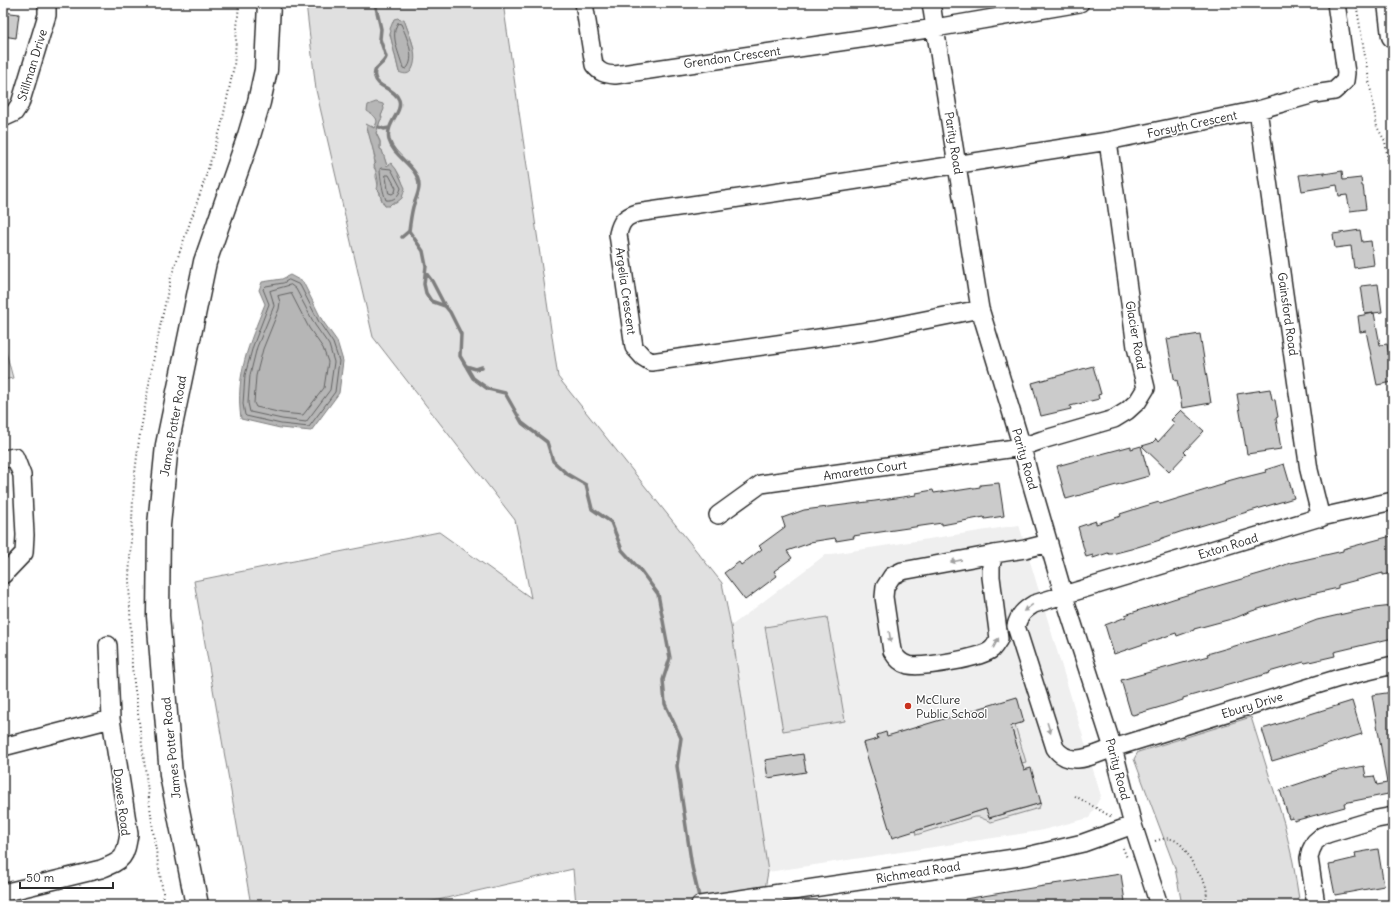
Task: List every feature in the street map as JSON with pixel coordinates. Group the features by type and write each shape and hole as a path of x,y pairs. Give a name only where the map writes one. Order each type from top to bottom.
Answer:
{"main road":[{"name":"James Potter Road","path":"196,905 171,775 158,616 159,525 167,445 205,262 248,139 264,76 269,3"},
{"path":"1389,3 1393,36"}],"street":[{"name":"Stillman Drive","path":"3,118 14,113 20,104 47,15 47,3"},
{"name":"Grendon Crescent","path":"584,3 594,65 604,74 622,74 935,28"},
{"name":"Parity Road","path":"931,3 980,310 1022,447 1064,596 1113,748 1133,825 1159,905"},
{"path":"935,28 1080,3"},
{"name":"Forsyth Crescent","path":"957,165 1108,141 1258,110 1314,94 1334,91 1345,80 1346,65 1336,3"},
{"name":"Gainsford Road","path":"1258,110 1309,470 1321,518"},
{"name":"Glacier Road","path":"1022,447 1114,419 1127,411 1138,401 1146,388 1136,347 1108,141"},
{"name":"Argelia Crescent","path":"957,165 629,215 621,223 618,234 634,347 643,358 651,362 665,361 875,330 980,310"},
{"name":"Amaretto Court","path":"718,514 761,484 1022,447"},
{"path":"3,458 15,457 22,475 25,535 24,553 3,575"},
{"name":"Exton Road","path":"1113,748 1079,760 1060,755 1055,748 1016,626 1018,618 1024,609 1034,604 1321,518 1393,501"},
{"path":"994,554 991,566 991,577 999,639 992,649 988,652 967,659 919,666 908,665 896,658 892,651 884,597 885,587 892,576 902,571 994,554 1025,549 1049,543"},
{"name":"Dawes Road","path":"3,893 101,869 116,863 123,857 126,849 128,834 111,719 108,645"},
{"name":"Ebury Drive","path":"1113,748 1339,678 1393,665"},
{"path":"3,747 111,719"},
{"path":"1316,905 1309,858 1315,842 1322,836 1330,833 1377,819 1393,816"},
{"name":"Richmead Road","path":"700,905 1027,856 1083,843 1133,825"}],"path":[{"path":"165,905 154,838 132,667 129,579 134,481 139,440 156,345 171,276 204,182 221,127 234,66 239,3"},
{"path":"1356,3 1376,127 1385,141 1393,193"},
{"path":"1076,796 1111,818"},
{"path":"1155,841 1160,839 1172,839 1181,844 1206,888 1207,905"}],"shaded area":[{"path":"306,3 503,3 558,377 722,583 731,626 768,872 762,905 576,905 573,869 416,905 251,905 194,581 439,532 531,598 515,520 373,337 316,90","holes":["404,20 414,49 414,62 412,69 399,72 390,34","383,110 381,116 382,118 376,133 380,141 380,149 387,166 391,164 399,174 403,187 402,196 399,200 396,203 385,206 381,200 379,192 376,171 374,168 374,153 367,128 372,126 374,128 378,120 376,116 370,113"]},
{"path":"3,341 13,378 3,380"},
{"name":"McClure Public School","path":"1019,525 1101,796 1089,818 1039,831 768,872 731,626 825,555"},
{"path":"827,617 845,721 783,731 765,627"},
{"path":"1251,717 1284,823 1293,862 1300,905 1182,905 1175,868 1134,759 1138,752"},
{"path":"1015,725 1026,762 1022,763 1011,726"},
{"path":"1041,803 1039,808 991,822 979,817 974,817 916,835 915,831 986,809 989,818"}],"water":[{"path":"398,18 400,20 404,19 414,51 414,65 411,71 407,74 399,72 390,34 390,29 394,19"},
{"path":"376,102 383,104 384,109 376,133 380,142 380,149 382,150 387,166 391,163 396,169 405,188 402,198 389,206 385,206 381,199 380,192 377,189 378,180 374,165 376,163 374,159 375,157 366,124 374,128 376,125 376,118 367,111 368,105"},
{"path":"290,275 303,282 322,320 337,341 343,361 339,393 311,431 280,428 241,419 240,388 242,374 249,346 265,304 259,290 262,282 282,279"}],"building":[{"path":"3,12 19,14 16,38 3,36"},
{"path":"1342,171 1343,180 1361,178 1366,209 1350,211 1347,195 1339,196 1337,185 1302,191 1299,175 1324,172 1324,174"},
{"path":"1360,230 1362,242 1371,241 1374,265 1354,268 1351,246 1335,248 1333,234"},
{"path":"1378,284 1382,312 1365,314 1361,286"},
{"path":"1374,313 1380,345 1387,344 1393,378 1393,382 1377,385 1366,331 1360,332 1358,316"},
{"path":"1200,334 1211,403 1182,408 1177,380 1175,381 1174,378 1167,339"},
{"path":"1093,366 1101,394 1098,395 1099,399 1070,406 1071,409 1041,416 1032,383"},
{"path":"1270,389 1272,399 1275,400 1281,449 1247,454 1237,394"},
{"path":"1181,410 1204,431 1184,452 1186,454 1169,472 1142,446 1152,443 1156,439 1158,442 1175,423 1171,420"},
{"path":"1131,446 1131,449 1141,446 1149,476 1066,499 1057,466"},
{"path":"1284,464 1294,498 1180,532 1131,549 1112,554 1108,553 1093,558 1093,555 1086,557 1078,527 1096,521 1096,524 1121,516 1120,514 1159,502 1160,504 1225,484 1224,482 1266,472 1265,470"},
{"path":"999,483 1004,516 985,519 984,517 942,525 942,523 853,536 854,538 836,541 835,538 810,542 787,551 792,558 774,571 777,576 745,600 724,573 739,562 741,565 762,549 759,546 785,527 782,518 804,510 916,495 916,493 933,490 934,493 955,491 980,487 980,485"},
{"path":"1391,536 1393,542 1393,573 1383,575 1383,573 1338,585 1338,588 1294,598 1235,618 1194,629 1177,636 1176,633 1114,654 1105,625 1126,617 1125,615 1173,599 1269,571 1290,563 1343,551 1343,549"},
{"path":"1393,606 1393,638 1334,652 1335,656 1304,662 1183,698 1183,700 1157,708 1133,715 1131,714 1121,680 1208,656 1207,654 1294,629 1317,620 1365,609"},
{"path":"1393,692 1393,793 1344,803 1345,807 1294,821 1293,818 1289,819 1280,790 1334,772 1364,766 1366,777 1374,776 1377,785 1387,783 1372,695"},
{"path":"1017,697 1024,722 1011,726 1024,770 1031,768 1041,803 989,818 986,809 892,838 863,743 878,739 877,735 886,732 887,736"},
{"path":"1352,701 1362,734 1272,761 1262,729"},
{"path":"803,754 806,772 768,778 765,760"},
{"path":"1378,849 1384,886 1335,895 1329,865 1356,858 1355,853"},
{"path":"1121,874 1125,902 1105,905 966,905 965,899"}],"waterway":[{"path":"375,3 381,29 380,39 386,57 375,71 375,77 379,84 394,93 399,100 399,109 389,128 389,140 396,152 411,167 418,179 419,189 412,210 409,231 423,251 426,266 424,284 426,293 431,301 445,306 450,312 461,334 460,356 473,378 488,389 505,393 522,423 547,442 553,461 567,474 586,485 592,509 611,522 622,550 641,571 658,594 670,658 663,680 665,704 681,738 677,766 692,867 700,901"},
{"path":"379,127 384,129 389,128"},
{"path":"402,237 409,231"},
{"path":"426,273 432,281 445,306"},
{"path":"466,366 476,369 482,367"}],"place":[{"name":"McClure Public School","path":"908,706"}]}
